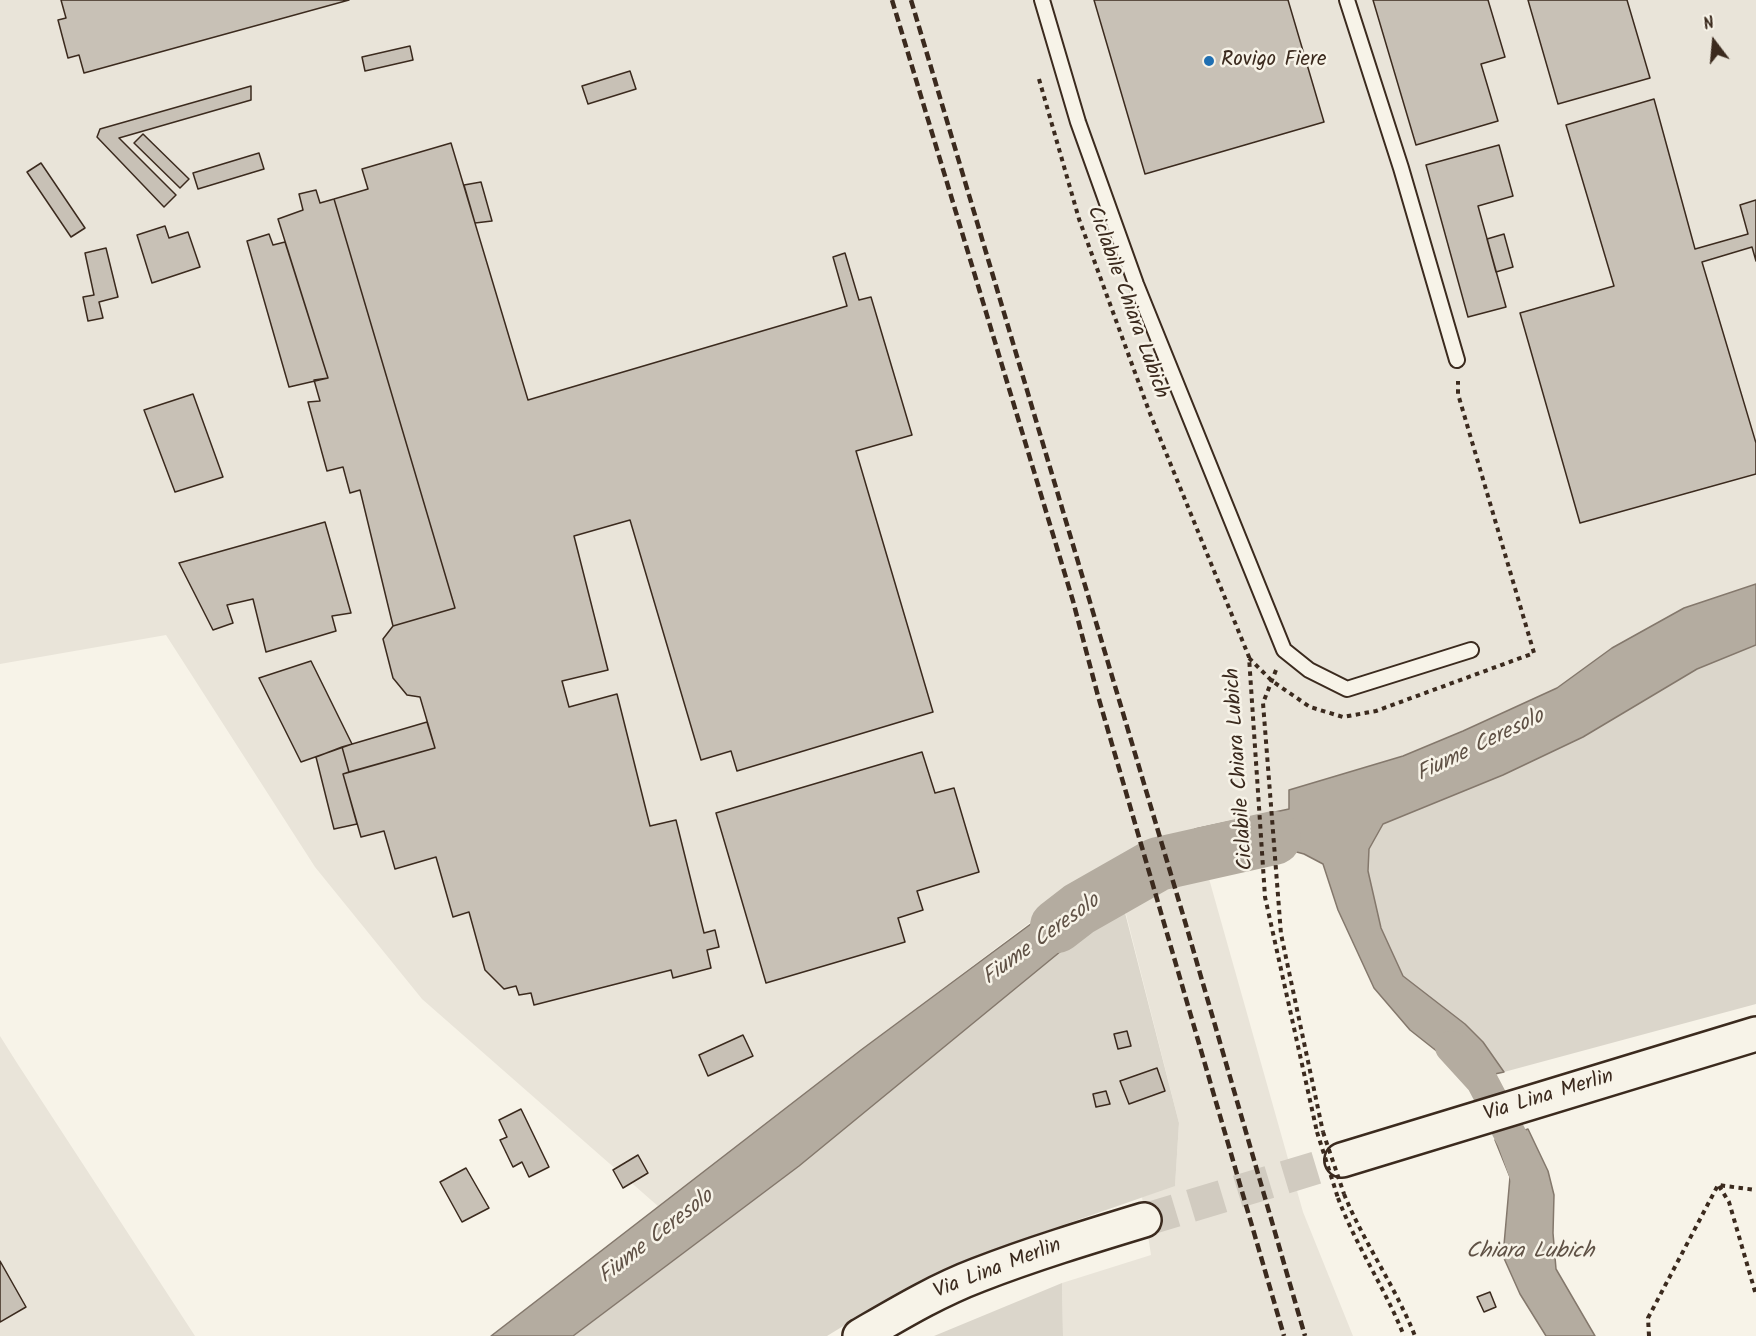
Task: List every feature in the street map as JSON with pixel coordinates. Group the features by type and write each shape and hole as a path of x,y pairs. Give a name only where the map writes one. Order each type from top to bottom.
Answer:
{"main road":[{"name":"Via Lina Merlin","path":"1342,1160 1756,1034"},
{"name":"Via Lina Merlin","path":"860,1336 913,1305 977,1275 1079,1239 1144,1220"}],"lane":[{"path":"1042,0 1078,122 1136,284 1284,650 1310,670 1347,689 1471,651"},
{"path":"1347,0 1401,168 1457,360"}],"path":[{"name":"Ciclabile Chiara Lubich","path":"1039,76 1078,219 1149,411 1249,657 1265,897 1317,1132 1349,1227 1381,1285 1404,1336"},
{"path":"1457,360 1458,394 1534,653 1510,663"},
{"path":"1284,650 1263,703 1281,934 1323,1132 1354,1220 1389,1280 1415,1336"},
{"path":"1718,1185 1756,1190"},
{"path":"1718,1185 1729,1202 1756,1295"},
{"path":"1649,1336 1648,1318 1718,1185"}],"shaded area":[{"path":"0,0 1756,0 1756,584 1684,608 1612,648 1557,688 1289,809 1195,829 1303,1212 1353,1336 1063,1336 1062,1283 1151,1255 1142,1197 1175,1185 1179,1123 1113,863 861,1050 659,1207 422,999 315,867 166,635 0,664"},
{"path":"1756,645 1756,1004 1504,1072 1483,1042 1465,1024 1403,976 1381,928 1368,871 1368,849 1383,824 1503,775 1583,737 1697,669"},
{"path":"1123,905 1179,1123 1175,1186 1043,1232 899,1292 827,1336 574,1336 799,1166 1083,933"},
{"path":"0,1036 17,1063 195,1336 0,1336"},
{"path":"1062,1283 1063,1336 934,1336"}],"water":[{"path":"1756,584 1756,645 1697,669 1583,737 1503,775 1383,824 1369,849 1368,871 1381,928 1403,976 1465,1024 1483,1042 1504,1072 1472,1079 1410,1030 1374,988 1338,910 1323,864 1293,851 1209,874 1195,829 1289,809 1289,790 1403,756 1463,731 1557,688 1612,648 1684,608"},
{"path":"1113,863 1123,905 1083,933 799,1166 573,1336 491,1336 861,1050"},
{"name":"Chiara Lubich","path":"1528,1129 1548,1171 1554,1195 1553,1233 1556,1269 1595,1336 1546,1336 1520,1294 1503,1256 1510,1177 1495,1140"}],"building":[{"path":"61,0 349,0 84,73 79,55 68,58 58,20 66,18"},
{"name":"Rovigo Fiere","path":"1094,0 1288,0 1324,122 1145,174"},
{"path":"1373,0 1488,0 1505,57 1481,64 1498,121 1416,145"},
{"path":"1528,0 1627,0 1650,78 1558,104"},
{"path":"410,46 413,60 365,71 362,57"},
{"path":"630,71 636,89 588,104 582,86"},
{"path":"251,86 251,100 119,138 176,195 164,207 97,137 100,129"},
{"path":"1654,99 1695,249 1748,234 1740,205 1756,200 1756,261 1752,247 1702,262 1756,443 1756,474 1580,523 1520,313 1614,286 1566,125"},
{"path":"143,134 189,179 180,188 134,143"},
{"path":"451,143 528,400 847,306 833,257 845,253 859,300 871,297 912,435 856,451 933,712 737,771 731,751 701,760 630,520 574,536 608,670 562,681 569,707 617,694 650,826 676,820 704,933 715,930 719,947 707,950 711,968 673,978 671,970 534,1005 531,993 519,995 516,986 504,989 485,970 469,912 453,917 436,857 395,869 384,831 361,837 343,774 435,748 420,697 407,695 393,678 383,639 393,626 455,608 334,199 368,189 362,169"},
{"path":"1499,145 1513,196 1478,206 1506,307 1468,317 1426,165"},
{"path":"259,153 264,169 198,189 193,173"},
{"path":"41,163 85,228 71,237 27,172"},
{"path":"481,182 492,221 475,223 464,185"},
{"path":"316,190 320,203 334,199 455,608 393,626 360,490 350,493 343,467 327,471 308,402 320,401 314,380 328,378 278,219 303,210 299,194"},
{"path":"165,226 169,238 188,232 200,267 152,283 137,235"},
{"path":"269,234 273,245 285,242 328,378 289,387 247,241"},
{"path":"1504,234 1513,267 1496,272 1487,239"},
{"path":"106,248 118,297 99,302 103,318 88,321 83,297 94,295 85,253"},
{"path":"193,394 223,477 175,492 144,410"},
{"path":"325,522 351,613 332,616 336,631 266,652 253,599 227,605 233,623 213,630 179,563"},
{"path":"311,661 352,744 301,762 259,678"},
{"path":"427,722 435,748 349,772 342,747"},
{"path":"342,747 349,772 343,774 357,824 334,829 316,757"},
{"path":"922,752 935,793 954,788 979,872 917,891 923,910 898,918 905,942 766,983 716,813"},
{"path":"1127,1031 1131,1046 1118,1049 1114,1034"},
{"path":"743,1035 753,1056 708,1076 699,1055"},
{"path":"1157,1068 1165,1091 1129,1104 1120,1081"},
{"path":"1106,1091 1110,1104 1096,1107 1093,1094"},
{"path":"521,1109 549,1167 529,1177 522,1162 513,1167 500,1140 507,1137 499,1120"},
{"path":"638,1155 648,1173 623,1188 613,1170"},
{"path":"466,1168 489,1208 462,1222 440,1182"},
{"path":"0,1261 26,1307 0,1322"},
{"path":"1490,1292 1496,1307 1484,1312 1477,1297"}],"waterway":[{"name":"Fiume Ceresolo","path":"1057,926 1079,909 1158,864 1274,838"},
{"path":"1451,1047 1482,1081 1513,1140 1526,1176"}],"tunnel":[{"path":"1144,1220 1342,1160"}],"railway":[{"path":"892,0 1073,601 1098,696 1284,1336"},
{"path":"911,0 1186,925 1305,1336"}],"place":[{"name":"Rovigo Fiere","path":"1209,61"}]}
